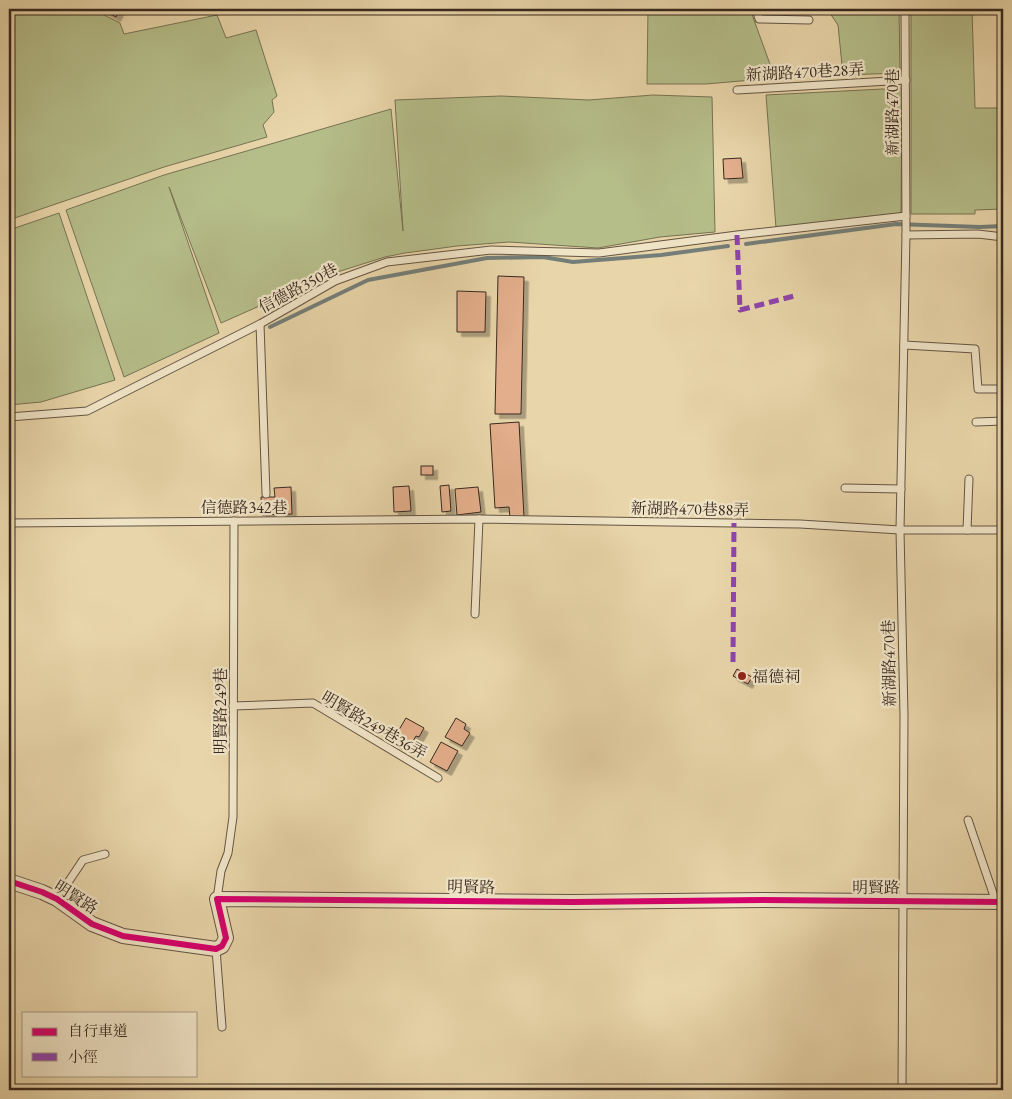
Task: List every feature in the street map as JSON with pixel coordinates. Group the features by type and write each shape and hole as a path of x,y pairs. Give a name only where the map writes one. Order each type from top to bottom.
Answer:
{"street":[{"name":"明賢路","path":"9,881 57,899 92,924 124,936 216,950"},
{"name":"明賢路","path":"217,898 573,902 754,900 1000,902"},
{"path":"216,950 222,946 226,938 217,898"}],"lane":[{"path":"756,9 759,19 809,20"},
{"name":"新湖路470巷","path":"902,1090 904,715 900,489 906,235 906,9"},
{"name":"新湖路470巷28弄","path":"737,90 906,80"},
{"name":"信德路350巷","path":"9,417 87,411 260,324 335,281 387,262 491,250 599,253 906,216"},
{"path":"906,235 978,234 1003,237"},
{"path":"260,324 266,494"},
{"path":"904,345 975,349 978,389 1003,389"},
{"path":"976,422 1003,421"},
{"path":"967,530 969,480"},
{"path":"845,488 900,489"},
{"path":"476,614 479,519"},
{"name":"新湖路470巷88弄","path":"479,519 800,524 900,530 1003,530"},
{"name":"信德路342巷","path":"9,523 479,519"},
{"name":"明賢路249巷","path":"217,898 221,871 228,853 233,817 234,521"},
{"name":"明賢路249巷36弄","path":"234,706 313,703 438,778"},
{"path":"968,820 1000,902"},
{"path":"57,899 83,860 105,854"},
{"path":"216,950 222,1027"}],"green space":[{"path":"18,9 92,9 120,23 124,34 217,15 226,38 256,30 277,96 272,100 274,112 263,125 267,137 164,167 9,220 9,16"},
{"path":"648,9 750,9 775,78 706,84 647,84"},
{"path":"827,9 899,9 900,73 843,75 838,25"},
{"path":"911,9 972,9 975,108 1003,108 1003,209 975,210 975,214 911,214"},
{"path":"902,88 901,215 776,228 766,95"},
{"path":"653,95 712,97 715,232 660,237 598,248 509,242 405,253 385,257 334,273 221,323 169,187 219,333 124,377 66,210 164,175 391,109 403,231 395,100 501,96 589,100"},
{"path":"59,213 115,380 41,402 9,405 9,230"}],"building":[{"path":"101,9 120,9 116,17"},
{"path":"741,158 743,178 724,179 723,159"},
{"path":"498,276 524,277 521,414 495,414"},
{"path":"457,291 486,292 485,332 457,332"},
{"path":"519,422 524,517 510,518 509,507 495,508 490,424"},
{"path":"421,466 433,466 433,475 421,475"},
{"path":"449,485 451,511 442,512 440,486"},
{"path":"409,486 411,511 394,512 393,487"},
{"path":"291,487 292,514 262,515 261,497 275,497 274,488"},
{"path":"478,487 481,512 457,515 455,489"},
{"name":"福德祠","path":"737,669 752,677 748,684 733,676"},
{"path":"406,718 424,728 419,737 416,736 413,741 416,742 413,747 410,745 408,748 395,743 400,734 397,733"},
{"path":"456,718 466,724 464,729 470,733 462,746 445,737"},
{"path":"441,742 458,751 447,771 430,762"}],"waterway":[{"path":"746,244 896,224 1003,226"},
{"path":"270,327 368,280 487,258 543,257 573,262 661,255 728,246"}],"marked path":[{"path":"737,235 740,310 798,295"},
{"path":"733,662 734,523"}],"cycle path":[{"path":"9,881 57,899 92,924 123,936 216,949 222,946 226,938 217,899 573,902 763,900 1003,902"}],"place":[{"name":"福德祠","path":"742,676"}]}
